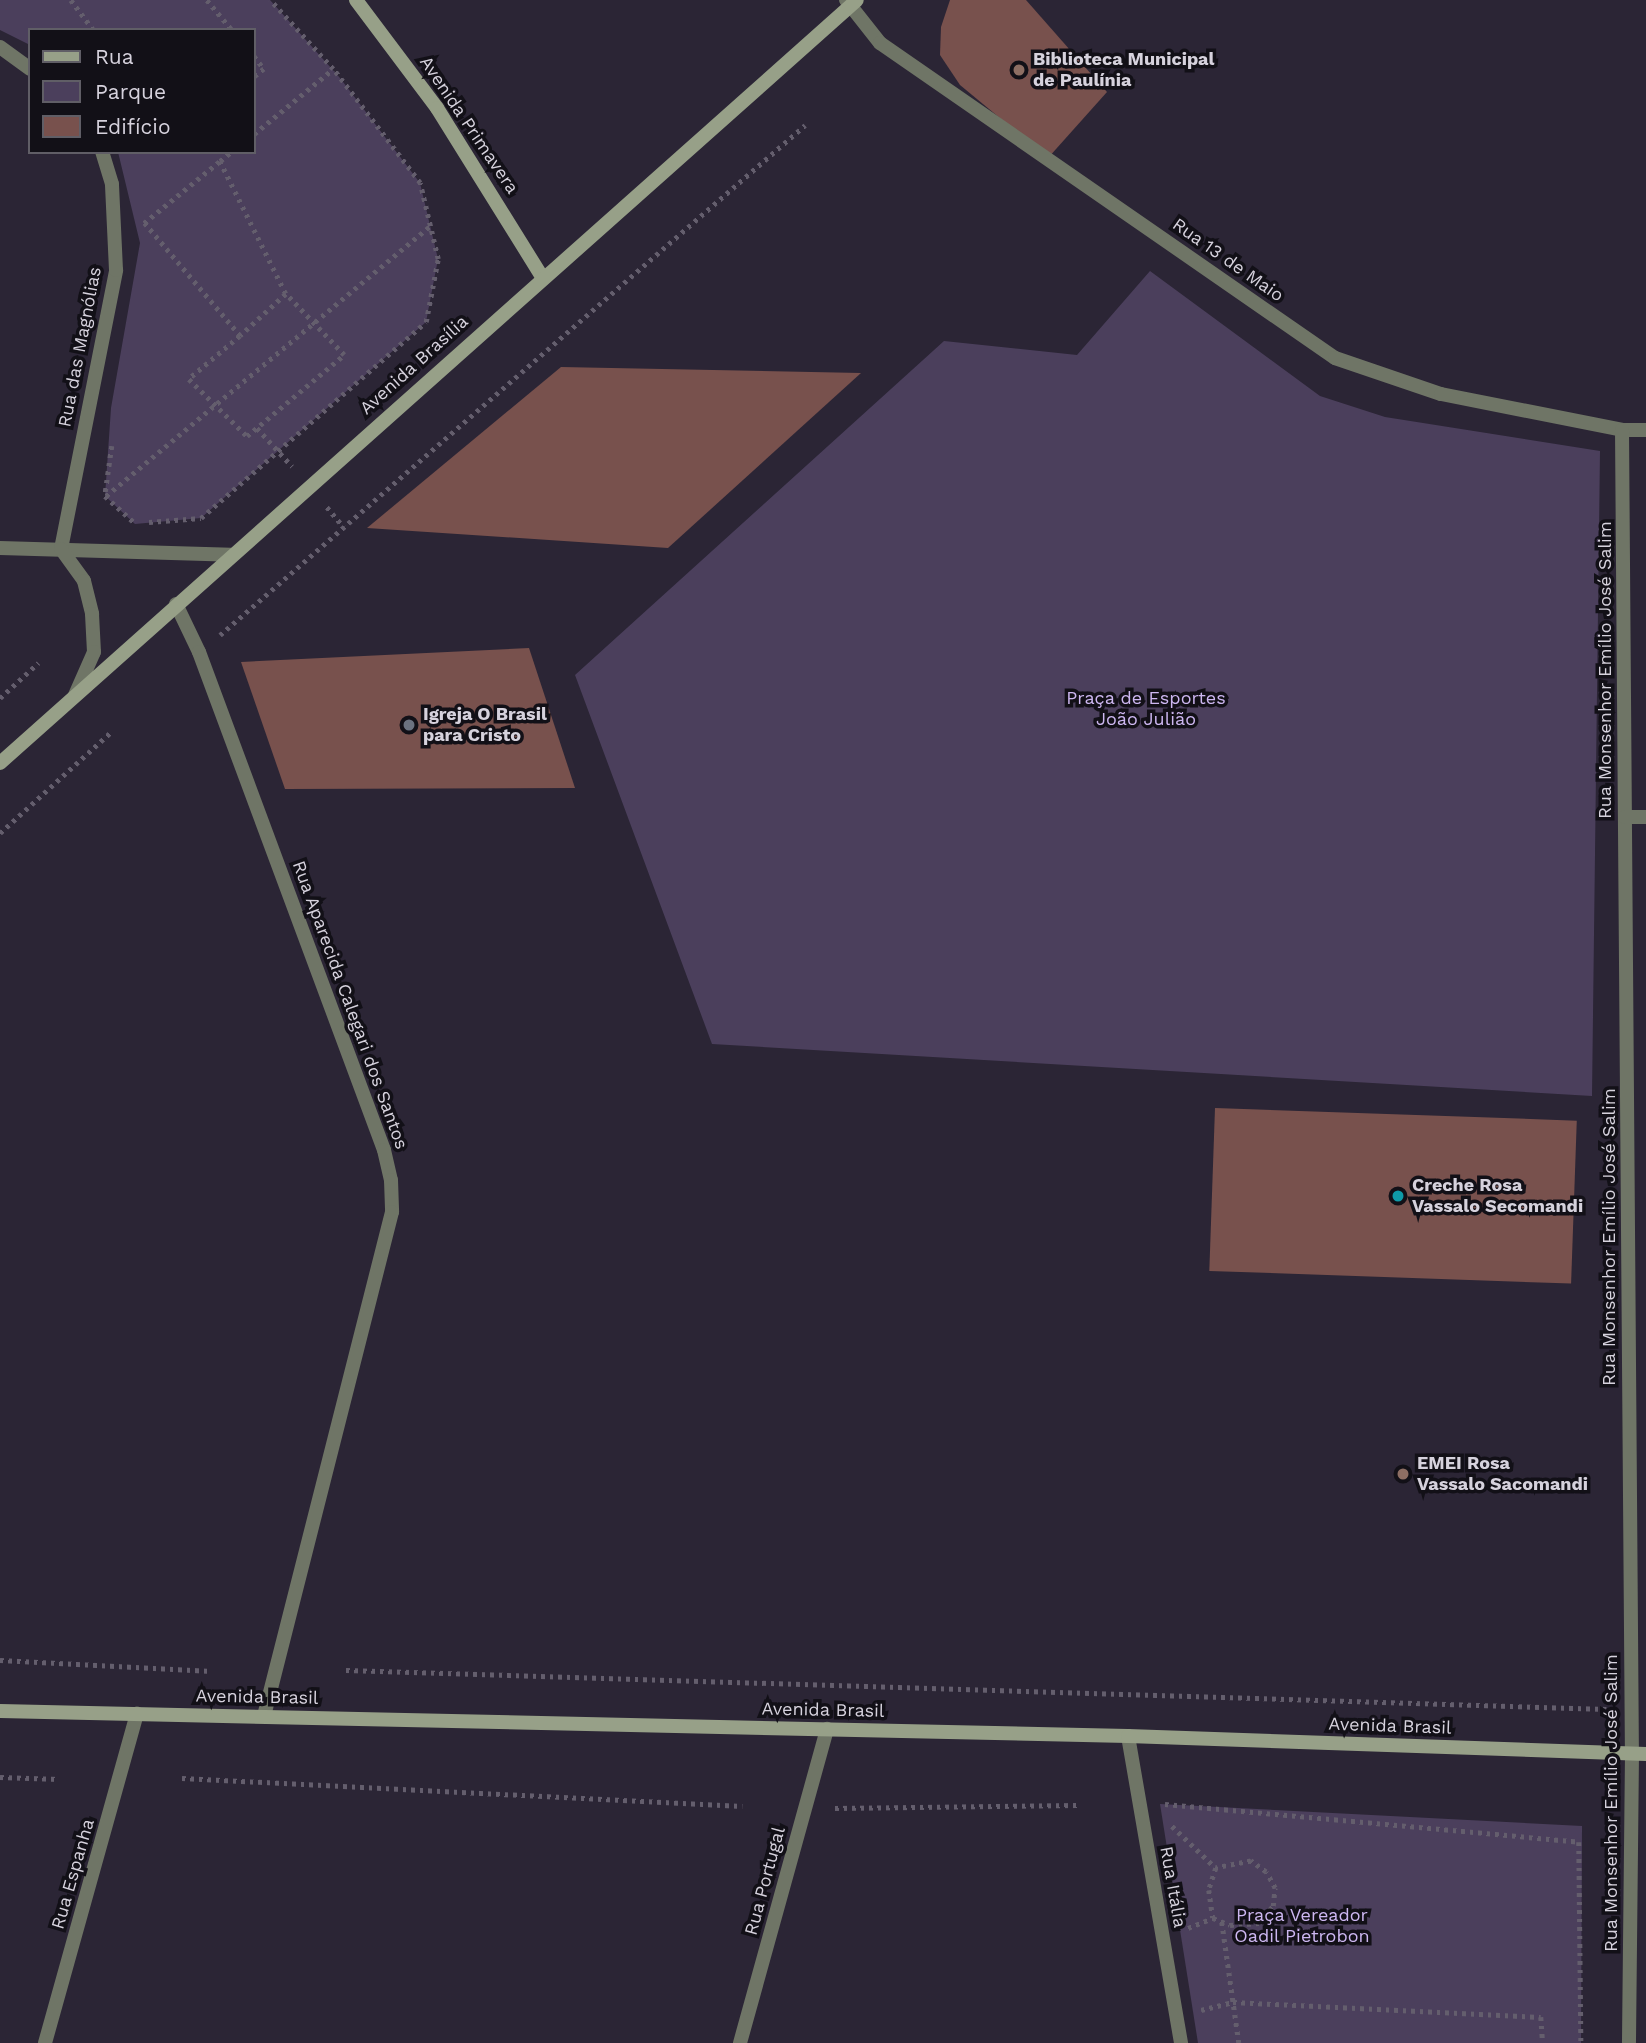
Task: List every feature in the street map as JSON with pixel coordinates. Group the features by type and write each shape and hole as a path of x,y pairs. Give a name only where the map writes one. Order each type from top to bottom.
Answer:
{"street":[{"name":"Avenida Primavera","path":"356,0 437,108 542,277"},
{"name":"Avenida Brasília","path":"0,763 851,2"},
{"name":"Rua 13 de Maio","path":"851,2 880,43 1335,358 1441,394 1622,430 1646,430"},
{"path":"0,47 28,68"},
{"name":"Rua das Magnólias","path":"61,549 116,270 112,184 103,154"},
{"name":"Rua Monsenhor Emílio José Salim","path":"1622,430 1632,1710 1639,1754 1629,2043"},
{"path":"0,548 231,555"},
{"path":"61,549 84,581 92,614 94,652 75,695"},
{"name":"Rua Aparecida Calegari dos Santos","path":"176,604 199,652 384,1150 391,1180 391,1213 264,1716"},
{"path":"1625,817 1646,817"},
{"name":"Avenida Brasil","path":"0,1711 827,1729 1639,1754"},
{"name":"Rua Espanha","path":"45,2043 137,1714"},
{"name":"Rua Portugal","path":"740,2043 827,1729"},
{"name":"Rua Itália","path":"1128,1737 1181,2043"}],"path":[{"path":"71,0 92,28"},
{"path":"208,0 230,28"},
{"path":"105,496 135,524 201,518 426,322 438,259 420,183 333,69 270,0"},
{"path":"256,59 264,69 256,75"},
{"path":"256,132 333,69"},
{"path":"199,652 805,125"},
{"path":"229,154 144,223 240,336"},
{"path":"220,161 286,295 344,355 247,436 190,379 286,295"},
{"path":"134,217 137,230"},
{"path":"105,496 430,226"},
{"path":"105,496 113,443"},
{"path":"0,698 38,663"},
{"path":"0,833 110,733"},
{"path":"0,1660 212,1671"},
{"path":"346,1670 1632,1710"},
{"path":"0,1777 59,1779"},
{"path":"182,1778 743,1806"},
{"path":"1160,1804 1579,1842 1581,2043"},
{"path":"835,1808 1078,1805"},
{"path":"1162,1815 1216,1868"},
{"path":"1184,1930 1213,1918 1230,1926 1259,1923 1273,1906 1275,1888 1266,1872 1251,1861 1238,1860 1216,1868"},
{"path":"1213,1918 1209,1890 1216,1868"},
{"path":"1222,1921 1239,2043"},
{"path":"1193,2011 1233,2002 1541,2017 1543,2043"}],"green space":[{"path":"0,0 270,0 340,78 420,183 438,259 426,322 201,518 135,524 105,496 111,408 140,243 118,154 256,154 256,28 28,28 28,44 0,30"},
{"name":"Praça de Esportes João Julião","path":"1150,271 1320,396 1385,417 1600,451 1592,1096 712,1044 575,675 944,341 1077,355"},
{"name":"Praça Vereador Oadil Pietrobon","path":"1160,1804 1582,1826 1581,2043 1198,2043"}],"building":[{"name":"Biblioteca Municipal de Paulínia","path":"950,0 1026,0 1107,92 1048,158 960,85 940,55 941,27"},
{"path":"561,367 861,373 668,548 367,528"},
{"name":"Igreja O Brasil para Cristo","path":"529,648 575,788 285,789 241,662"},
{"name":"Creche Rosa Vassalo Secomandi","path":"1215,1108 1577,1121 1571,1284 1209,1271"}],"place":[{"name":"Biblioteca Municipal de Paulínia","path":"1019,70"},
{"name":"Igreja O Brasil para Cristo","path":"409,725"},
{"name":"Creche Rosa Vassalo Secomandi","path":"1398,1196"},
{"name":"EMEI Rosa Vassalo Sacomandi","path":"1403,1474"}]}
